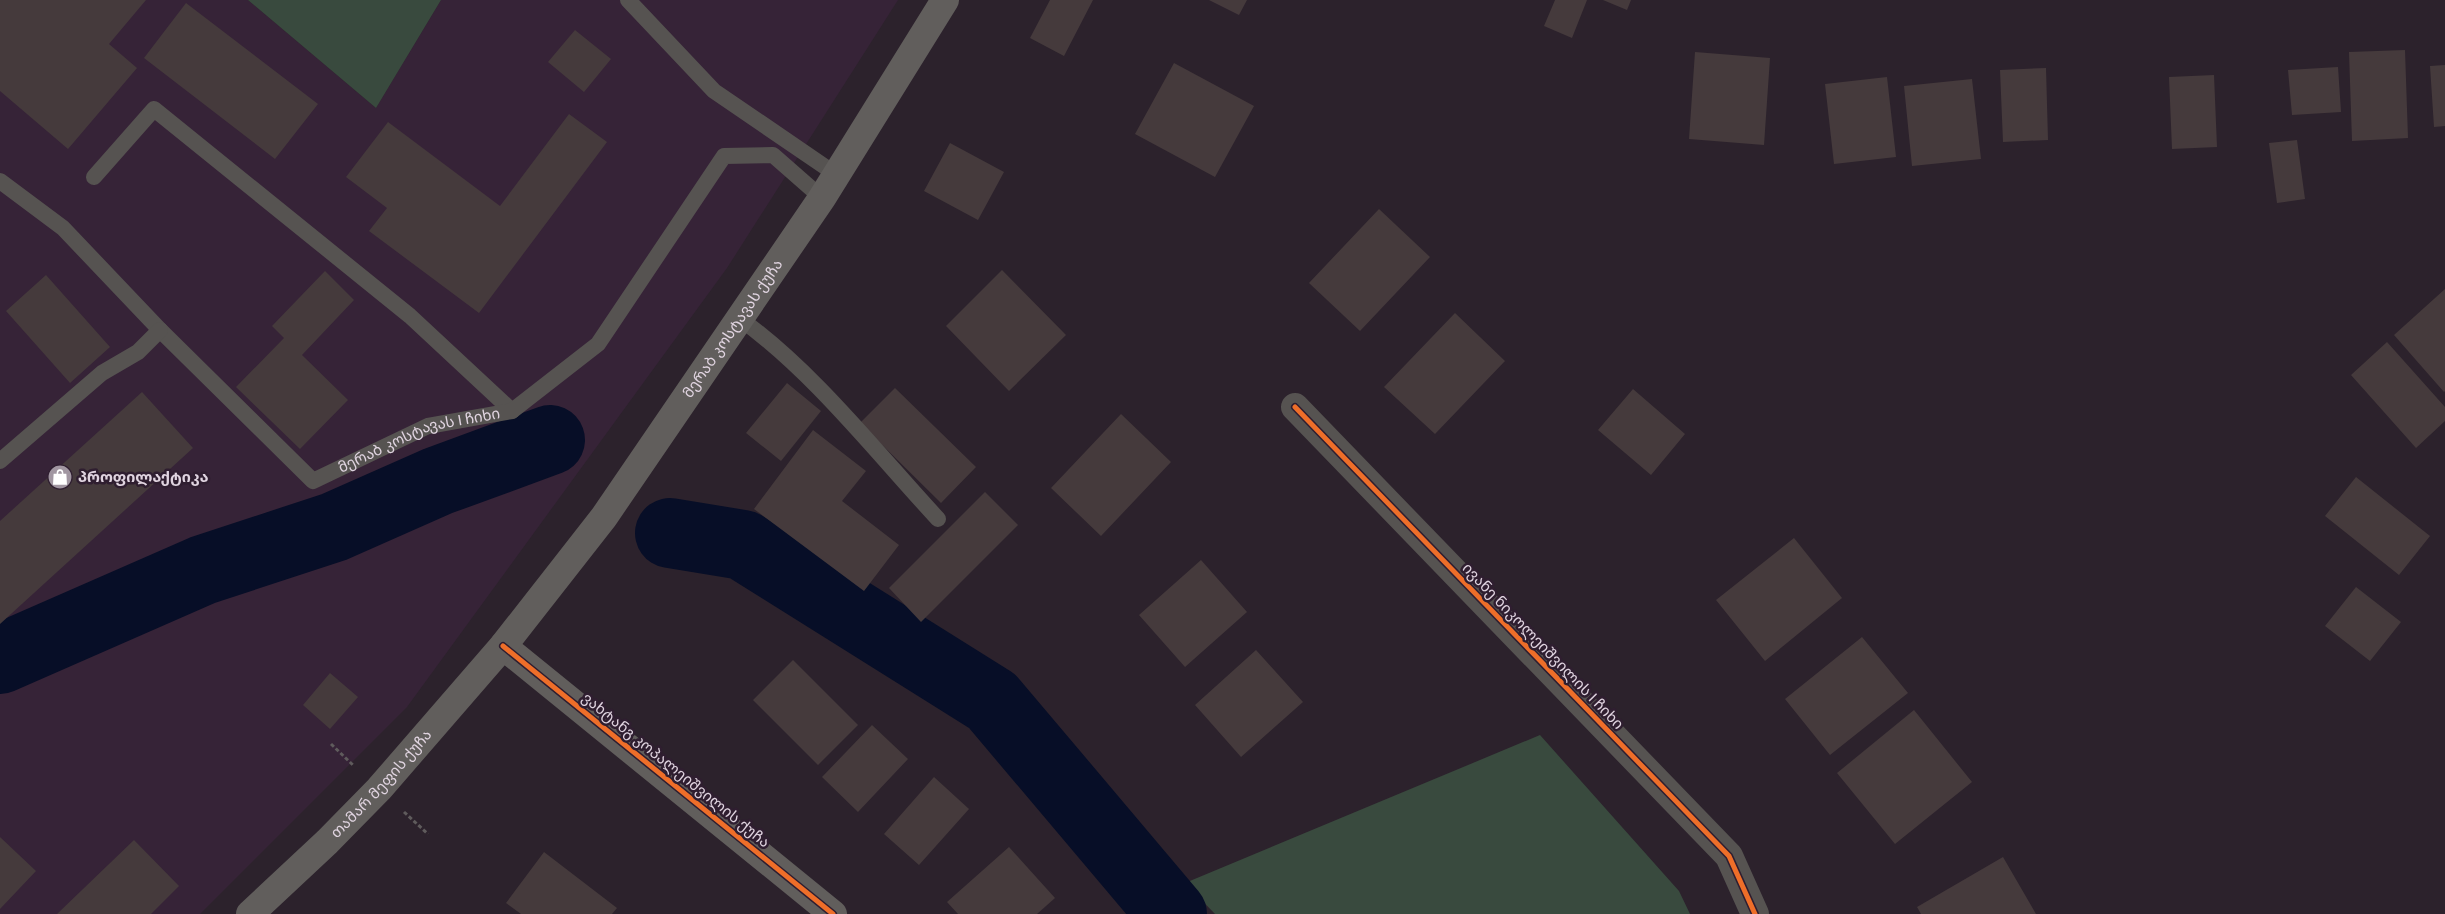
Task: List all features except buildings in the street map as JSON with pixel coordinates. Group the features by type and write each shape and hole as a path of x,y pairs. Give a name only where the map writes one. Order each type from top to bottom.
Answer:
{"main road":[{"name":"მერაბ კოსტავას ქუჩა","path":"503,646 604,518 822,198 945,0"},
{"name":"თამარ მეფის ქუჩა","path":"250,914 327,842 379,789 503,646"},
{"name":"ვახტანგ კოპალეიშვილის ქუჩა","path":"503,646 833,914"}],"street":[{"name":"ივანე ნიკოლეიშვილის I ჩიხი","path":"1295,407 1729,856 1755,914"}],"lane":[{"path":"628,0 714,91 837,175"},
{"path":"94,178 154,109 410,316 512,411"},
{"name":"მერაბ კოსტავას I ჩიხი","path":"0,181 64,228 160,330 314,481 428,426 512,411 598,344 724,156 773,155 822,198"},
{"path":"739,318 773,343 938,519"},
{"path":"0,461 102,373 138,352 160,330"}],"shaded area":[{"path":"0,0 248,0 376,108 441,0 898,0 727,268 407,707 200,914 0,914"}],"green space":[{"path":"248,0 441,0 376,108"},
{"path":"1540,735 1679,891 1690,914 1215,914 1185,883"}],"waterway":[{"path":"0,659 203,570 334,527 438,481 550,440"},
{"path":"670,533 743,545 992,701 1172,914"}],"cycle path":[{"path":"1295,407 1729,856 1755,914"},
{"path":"503,646 833,914"}],"place":[{"name":"პროფილაქტიკა","path":"60,477"}]}
